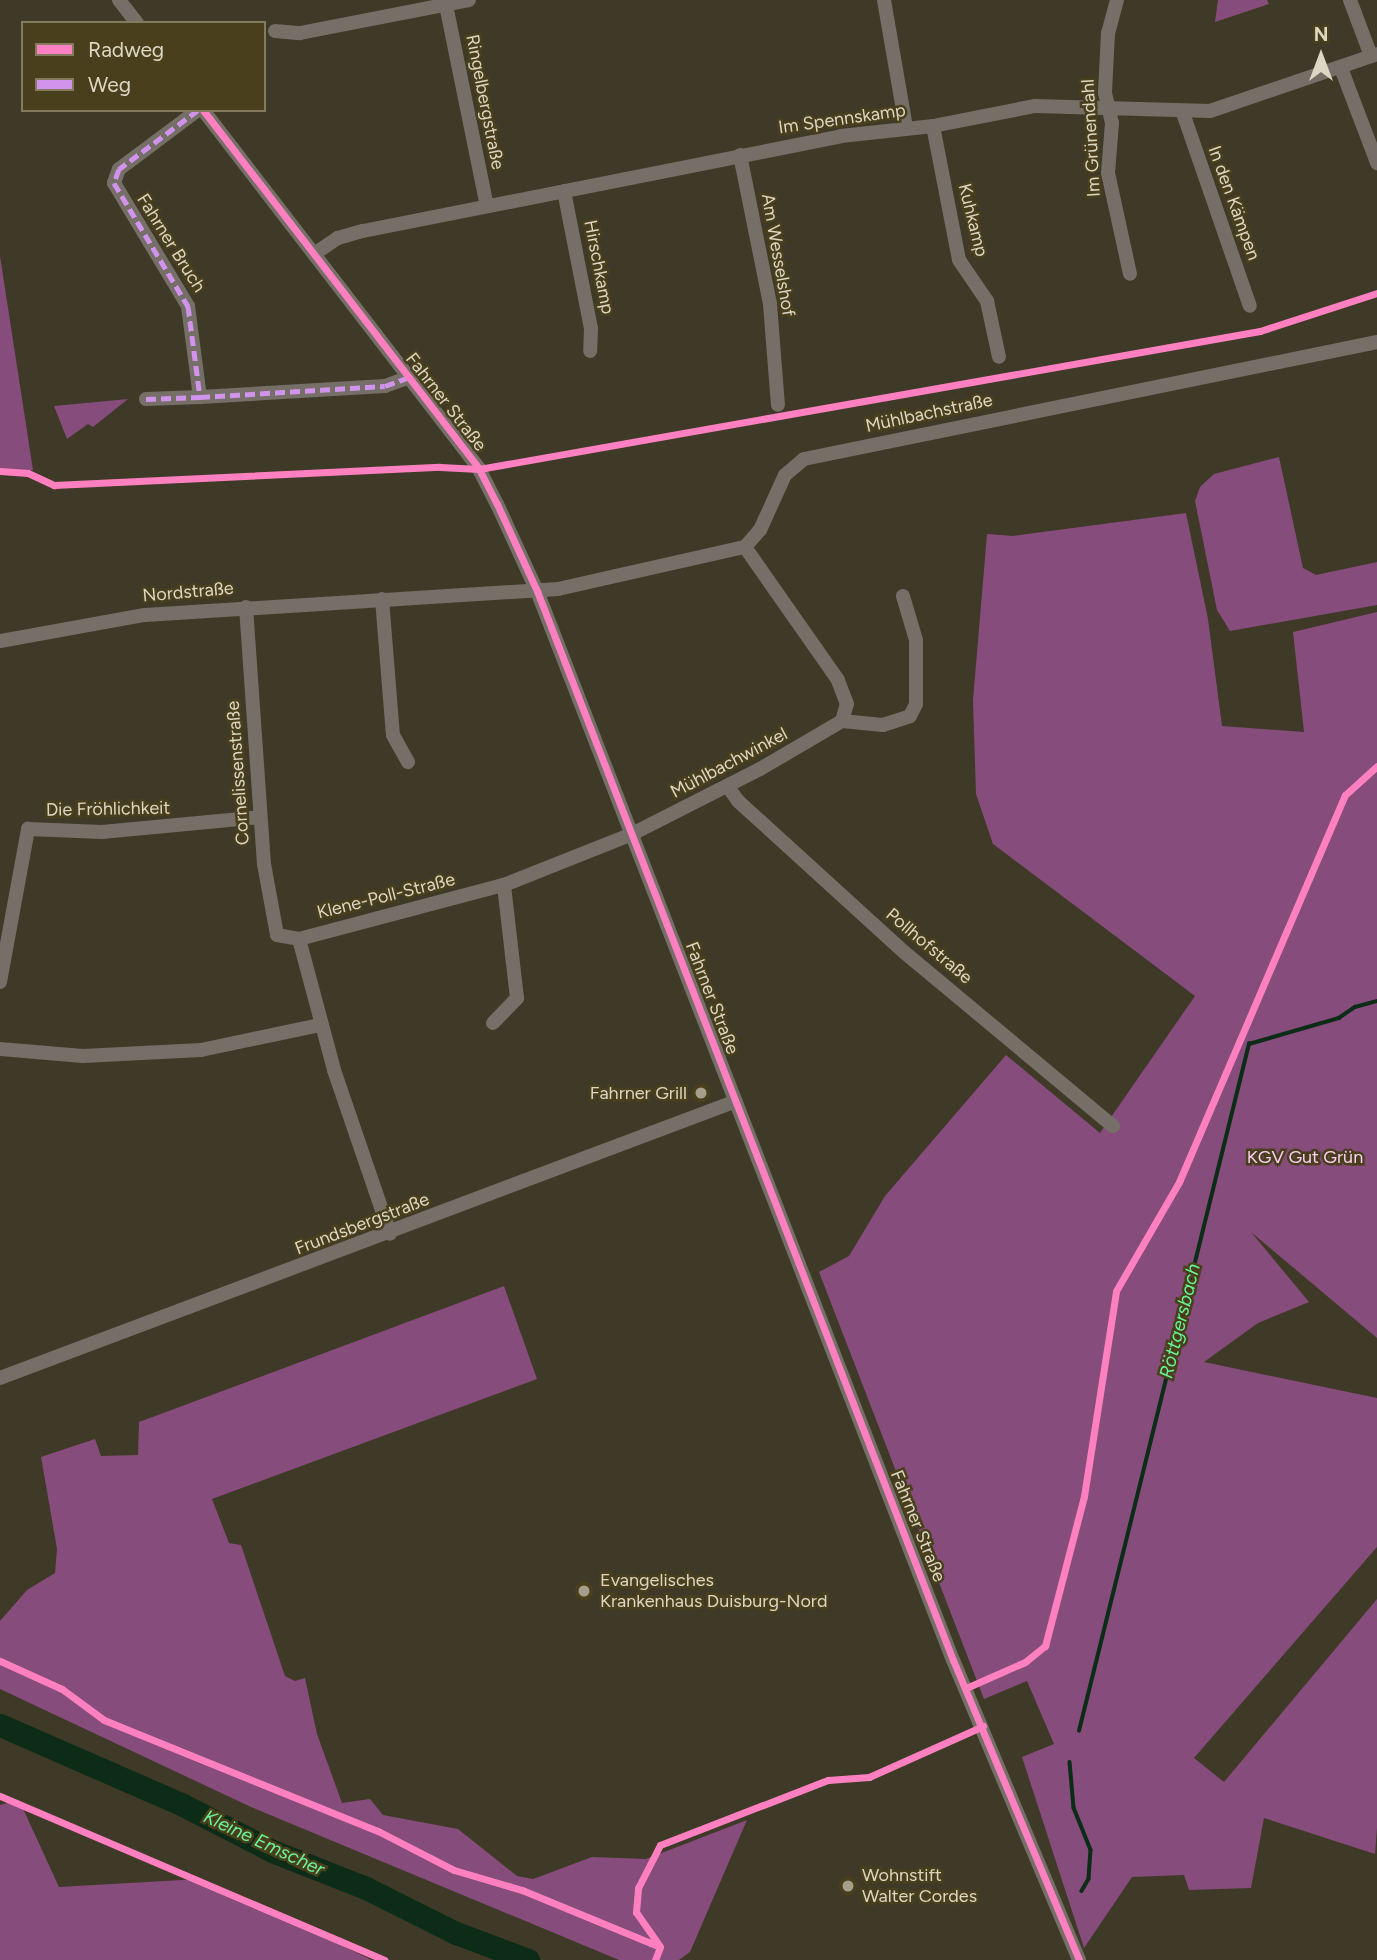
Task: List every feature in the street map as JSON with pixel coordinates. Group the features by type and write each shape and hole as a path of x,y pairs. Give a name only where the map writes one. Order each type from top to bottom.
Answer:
{"street":[{"path":"119,0 135,21"},
{"path":"275,31 300,33 469,0"},
{"path":"884,0 906,128"},
{"name":"Im Grünendahl","path":"1117,0 1108,33 1107,109 1112,123 1108,173 1129,274"},
{"path":"1350,0 1374,55"},
{"name":"Ringelbergstraße","path":"446,5 487,206"},
{"name":"Im Spennskamp","path":"314,254 350,234 740,155 933,126 1035,106 1183,113 1230,107 1374,55"},
{"path":"1341,68 1377,163"},
{"name":"Fahrner Bruch","path":"195,112 119,169 114,183 188,306 200,397"},
{"name":"Fahrner Straße","path":"205,112 479,469 537,591 951,1655 1079,1960"},
{"name":"In den Kämpen","path":"1183,113 1250,306"},
{"name":"Kuhkamp","path":"933,126 959,260 987,301 999,357"},
{"name":"Am Wesselshof","path":"740,155 770,304 778,405"},
{"name":"Hirschkamp","path":"564,191 591,328 590,351"},
{"name":"Mühlbachstraße","path":"745,547 760,530 785,475 804,459 1377,342"},
{"path":"146,399 385,386 407,377"},
{"path":"537,591 745,547 838,680 847,704 842,721 883,725 910,716 916,704 916,640 903,596"},
{"name":"Nordstraße","path":"0,641 145,614 537,591"},
{"path":"382,599 393,735 408,762"},
{"name":"Cornelissenstraße","path":"246,607 260,817 277,935"},
{"name":"Mühlbachwinkel","path":"632,834 728,787 842,721"},
{"name":"Pollhofstraße","path":"728,787 738,801 904,952 1113,1126"},
{"name":"Die Fröhlichkeit","path":"0,982 28,830 102,832 260,817"},
{"name":"Klene-Poll-Straße","path":"277,935 299,939 504,885 632,834"},
{"path":"493,1023 517,998 504,885"},
{"path":"299,939 320,1025 390,1234"},
{"path":"0,1049 83,1056 201,1050 320,1025"},
{"name":"Frundsbergstraße","path":"0,1378 390,1234 736,1101"}],"green space":[{"path":"1218,0 1267,0 1269,4 1215,22"},
{"path":"0,256 33,470 0,471"},
{"path":"128,399 93,427 88,424 67,439 54,406"},
{"path":"1279,457 1303,568 1316,575 1377,562 1377,605 1230,631 1217,610 1195,501 1200,487 1214,474"},
{"name":"KGV Gut Grün","path":"1186,513 1208,619 1222,726 1304,732 1293,632 1377,612 1377,1338 1251,1232 1309,1302 1258,1323 1204,1362 1377,1398 1377,1547 1194,1758 1224,1782 1377,1599 1377,1828 1375,1854 1264,1818 1251,1888 1189,1890 1184,1875 1132,1877 1084,1948 1022,1757 1054,1744 1027,1681 984,1699 819,1272 849,1256 885,1196 1006,1055 1100,1133 1195,996 993,844 976,794 973,700 987,534 1013,536"},
{"path":"504,1286 537,1379 212,1499 229,1543 241,1545 285,1676 295,1681 305,1678 317,1734 342,1803 370,1799 383,1815 458,1829 517,1876 533,1879 592,1857 646,1859 747,1820 690,1952 679,1960 619,1960 251,1807 0,1689 0,1621 27,1590 55,1573 57,1549 41,1457 95,1439 101,1456 138,1455 139,1422"},
{"path":"19,1800 59,1887 200,1879 372,1960 0,1960 0,1805"}],"waterway":[{"name":"Röttgersbach","path":"1079,1731 1249,1044 1339,1018 1355,1007 1377,1001"},
{"name":"Kleine Emscher","path":"0,1725 183,1805 272,1851 366,1888 456,1933 528,1960"},
{"name":"Röttgersbach","path":"1070,1762 1074,1808 1091,1850 1089,1879 1082,1891"}],"marked path":[{"path":"195,112 119,169 114,183 188,306 200,397 385,386 407,378"},
{"path":"146,399 200,397"}],"cycle path":[{"path":"205,112 479,469 497,504 537,591 953,1660 1079,1960"},
{"path":"0,471 28,473 54,485 440,467 479,469 1260,331 1377,293"},
{"path":"966,1688 1025,1662 1045,1646 1084,1496 1116,1291 1179,1182 1345,795 1377,766"},
{"path":"0,1661 62,1689 104,1720 378,1831 454,1870 522,1890 660,1947 655,1960"},
{"path":"659,1945 636,1912 638,1888 660,1845 828,1780 869,1777 983,1726"},
{"path":"0,1796 385,1960"}],"place":[{"name":"Fahrner Grill","path":"701,1093"},
{"name":"Evangelisches Krankenhaus Duisburg-Nord","path":"584,1591"},
{"name":"Wohnstift Walter Cordes","path":"848,1886"}]}
